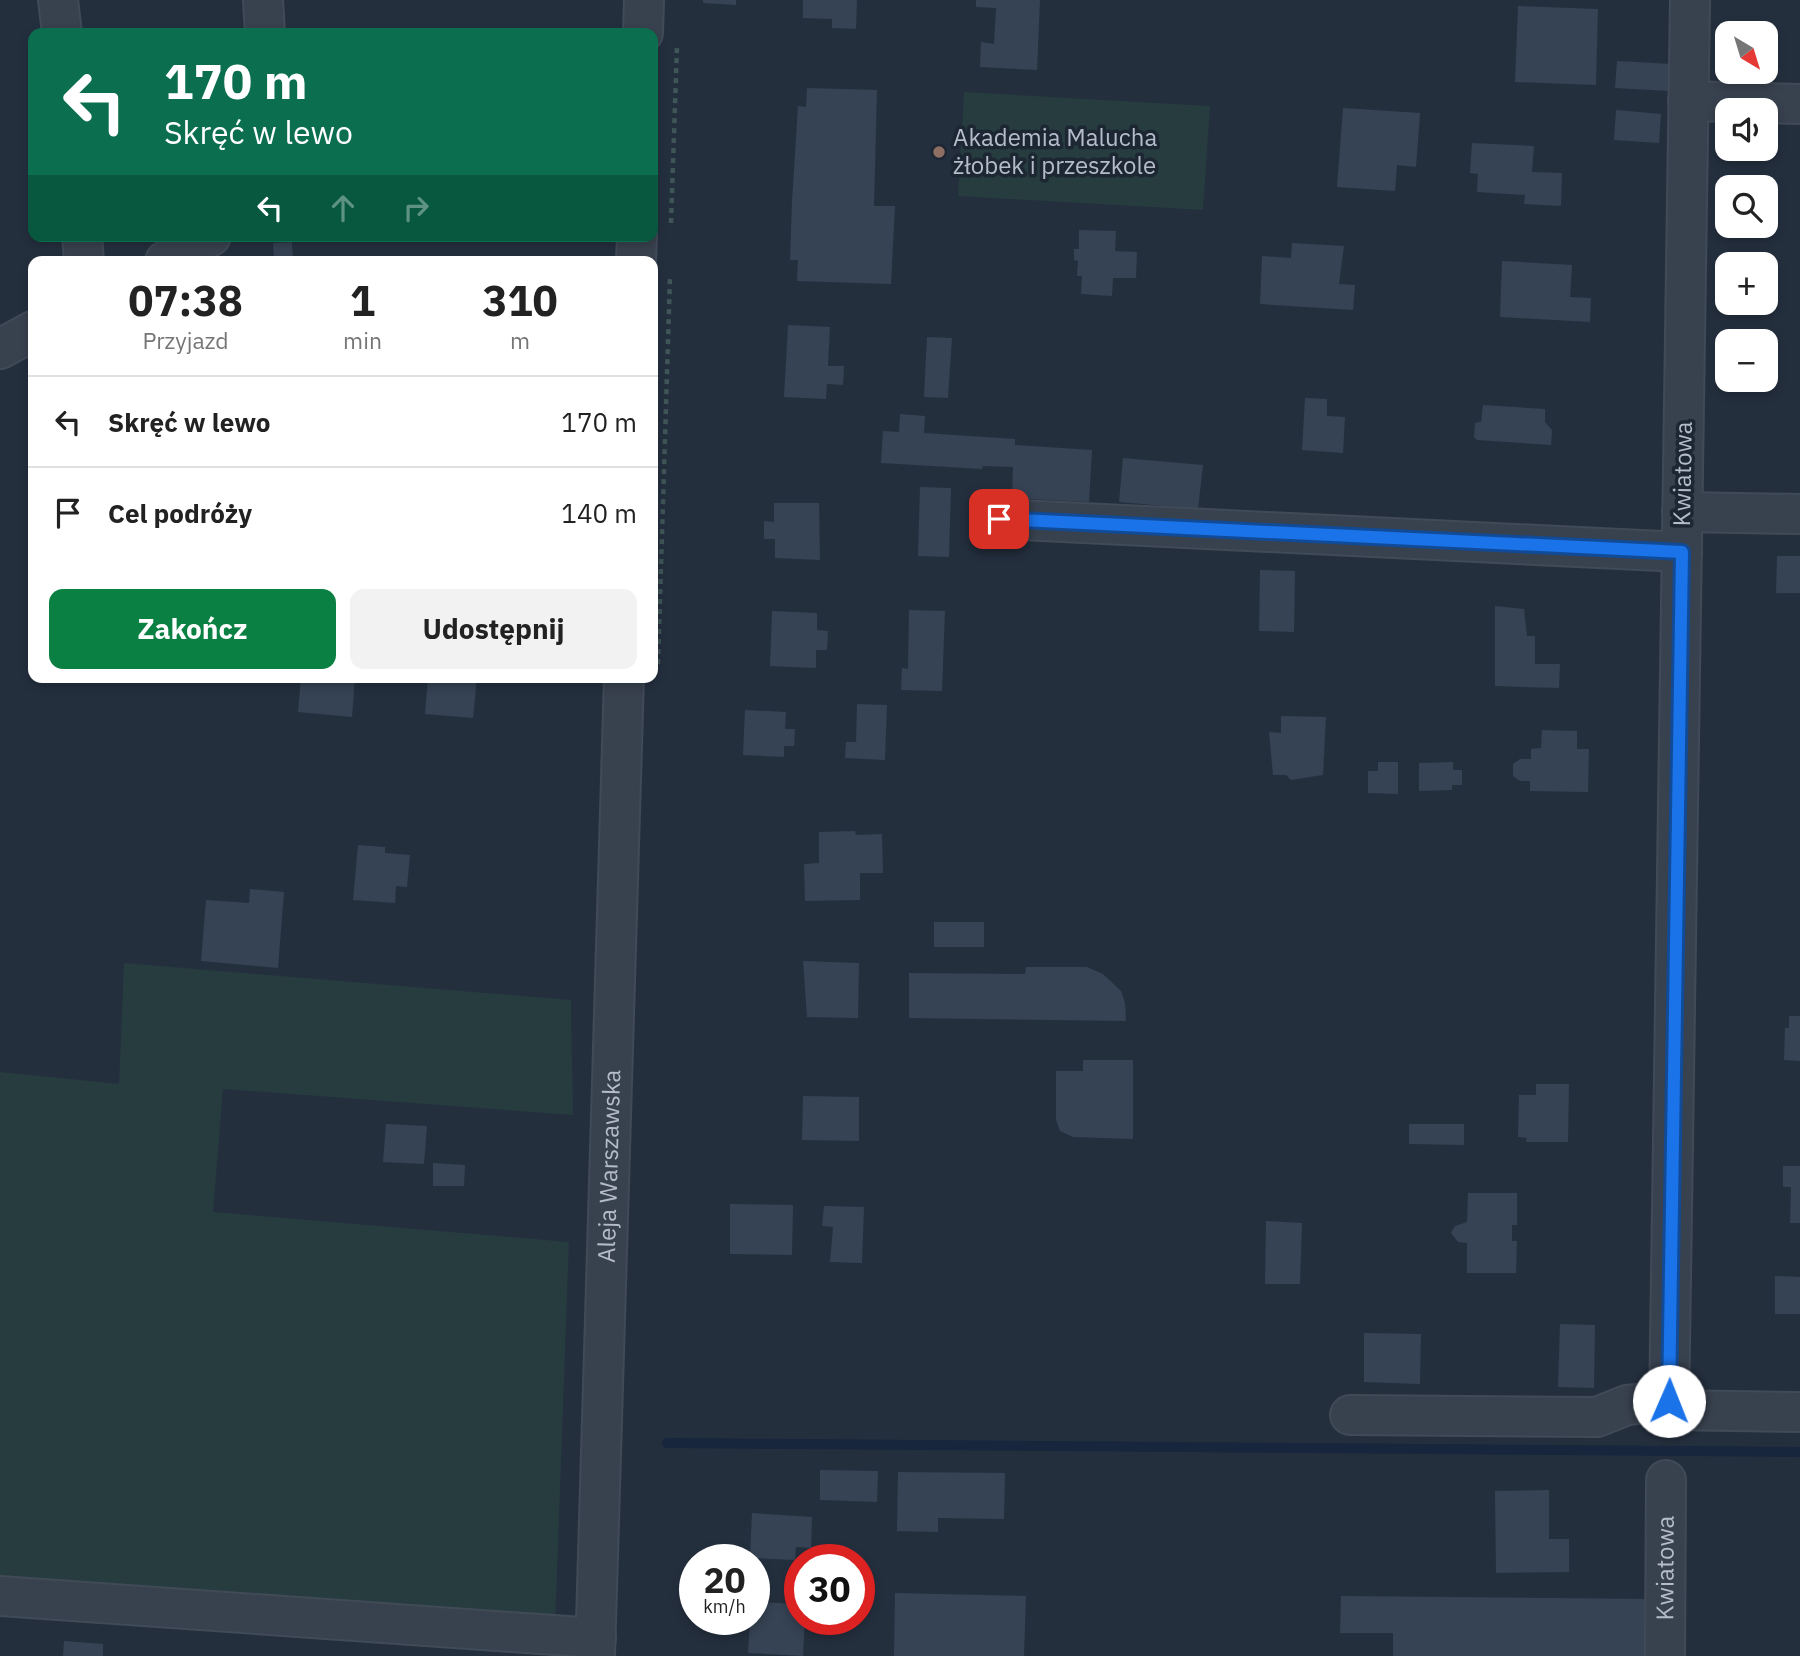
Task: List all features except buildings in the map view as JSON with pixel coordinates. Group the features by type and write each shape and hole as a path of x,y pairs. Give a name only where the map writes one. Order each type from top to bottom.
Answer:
{"street":[{"path":"58,0 61,28"},
{"path":"263,0 265,28"},
{"name":"Kwiatowa","path":"1669,1406 1689,0"},
{"path":"1688,101 1800,104"},
{"path":"174,256 200,242"},
{"path":"0,349 28,334"},
{"path":"1682,512 1800,514"},
{"path":"999,519 1682,552"},
{"name":"Aleja Warszawska","path":"595,1647 624,683"},
{"path":"1350,1415 1597,1417 1627,1405 1800,1412"},
{"name":"Kwiatowa","path":"1665,1656 1666,1480"},
{"path":"0,1595 595,1647"}],"green space":[{"path":"964,92 1210,106 1203,210 958,196"},
{"path":"124,963 571,1000 573,1115 223,1089 213,1212 569,1242 555,1627 0,1586 0,1072 119,1084"}],"waterway":[{"path":"667,1443 1800,1452"}],"place":[{"name":"Akademia Malucha żłobek i przeszkole","path":"939,152"}],"route":[{"path":"999,519 1682,552 1669,1401"}]}
